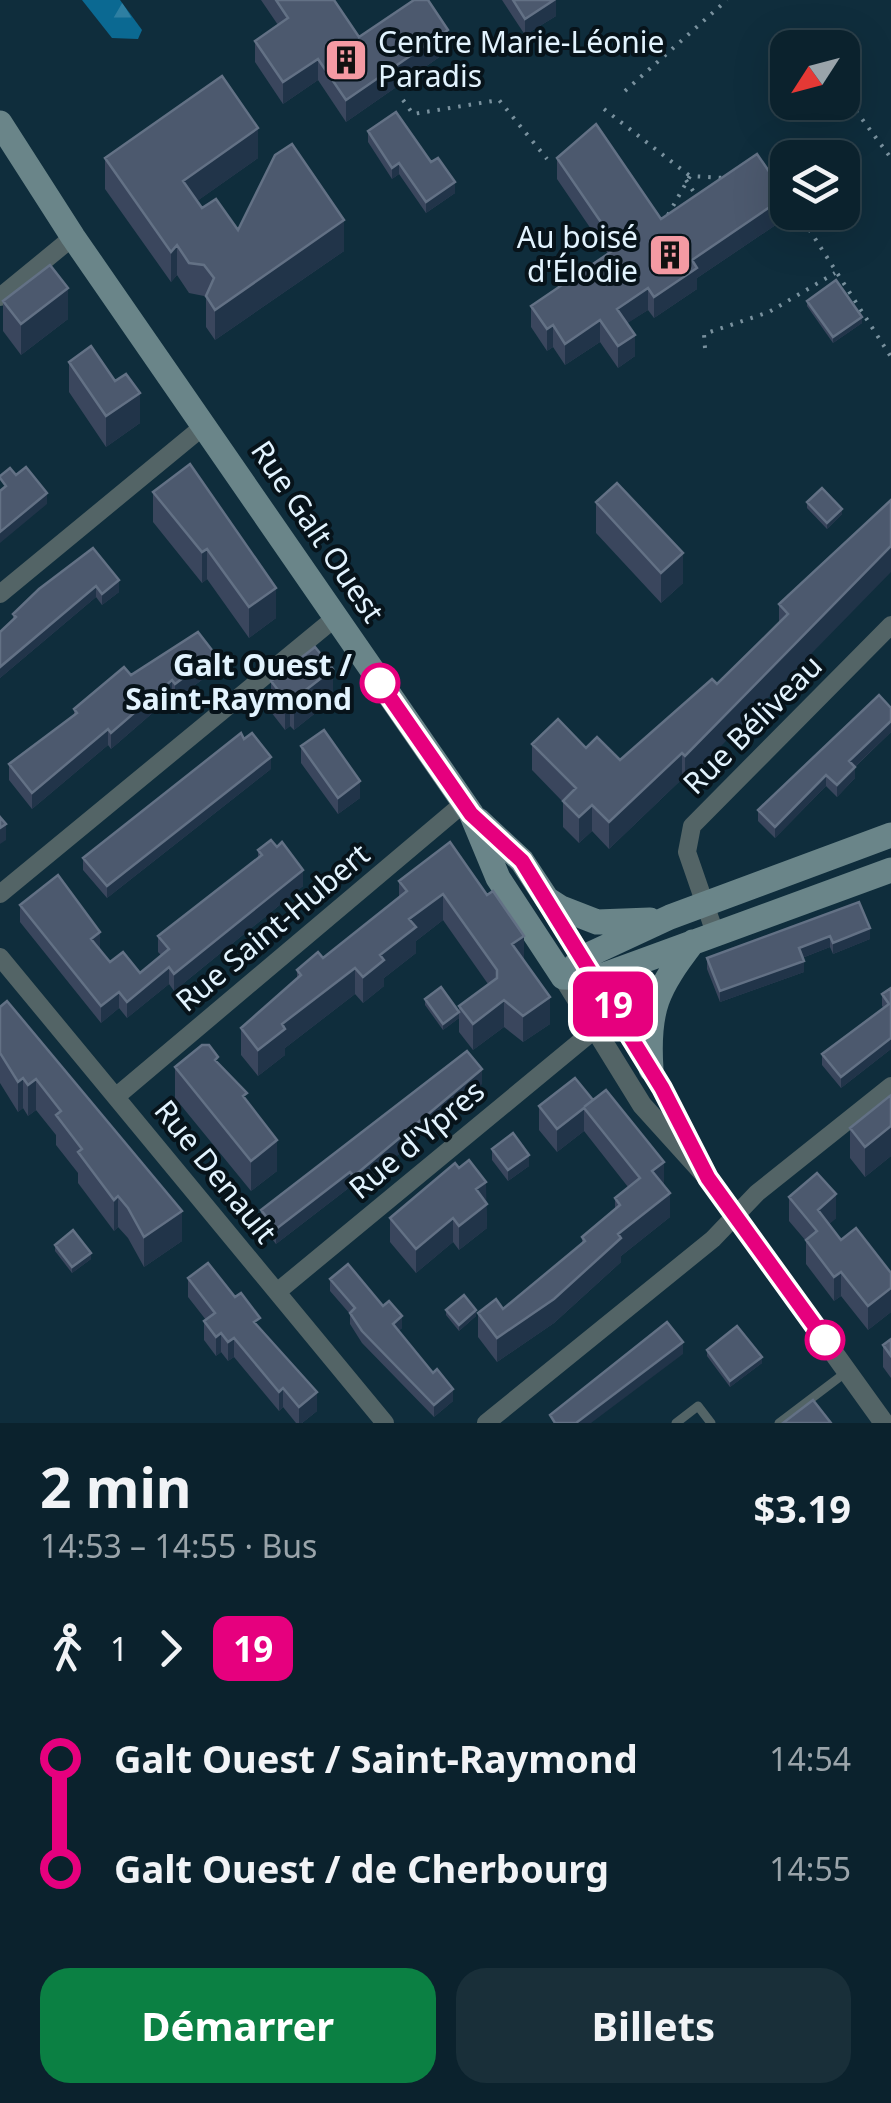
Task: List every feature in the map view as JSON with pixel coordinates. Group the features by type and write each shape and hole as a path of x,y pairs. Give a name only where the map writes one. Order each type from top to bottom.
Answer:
{"main road":[{"name":"Rue Galt Ouest","path":"0,123 19,157 467,808 498,878 563,977"},
{"path":"0,137 19,157"},
{"path":"467,808 522,861 547,899 597,922 624,924 670,917"},
{"path":"590,968 670,917 891,835"},
{"path":"563,977 704,937 891,870"},
{"path":"650,1069 650,1020 657,993 704,937"}],"street":[{"path":"0,297 74,237"},
{"path":"0,594 204,425"},
{"path":"0,894 335,618"},
{"name":"Rue Béliveau","path":"704,937 704,904 686,852 692,826 891,625"},
{"name":"Rue Saint-Hubert","path":"118,1094 467,808"},
{"name":"Rue Galt Ouest","path":"547,899 650,1069 708,1178"},
{"name":"Rue Denault","path":"0,957 118,1094 386,1423"},
{"name":"Rue Galt Ouest","path":"563,977 642,1106 708,1178 884,1423"},
{"name":"Rue d'Ypres","path":"277,1292 594,1031"},
{"path":"486,1423 891,1086"}],"lane":[{"path":"779,1423 847,1372"},
{"path":"676,1423 698,1406 710,1423"}],"path":[{"path":"625,91 727,0"},
{"path":"403,100 413,114 498,100 546,158"},
{"path":"604,108 688,178 706,210"},
{"path":"860,116 891,158"},
{"path":"758,171 770,173"},
{"path":"688,178 728,178"},
{"path":"659,221 672,210 688,178"},
{"path":"809,230 891,357"},
{"path":"705,348 704,334 769,312 836,273"}],"green space":[{"path":"82,0 120,0 142,30 138,39 112,38"}],"building":[{"name":"Centre Marie-Léonie Paradis","path":"276,0 334,0 359,37 414,0 428,0 448,30 346,100 318,59 283,82 255,41 288,18"},
{"path":"513,0 554,0 525,19"},
{"path":"222,76 258,128 183,181 202,208 216,199 238,230 275,155 292,144 344,220 215,310 206,296 214,278 204,265 189,263 177,245 171,252 105,158"},
{"path":"396,112 431,162 438,158 455,182 426,202 399,163 392,168 368,131"},
{"name":"Au boisé d'Élodie","path":"596,124 661,219 757,154 770,173 770,207 692,260 697,268 654,297 648,288 617,309 635,335 618,346 600,320 565,344 553,325 547,329 531,306 618,247 557,158"},
{"path":"50,265 68,288 21,324 3,301"},
{"path":"836,280 862,317 833,337 807,301"},
{"path":"91,346 115,381 126,374 140,393 106,416 69,362"},
{"path":"190,464 276,588 249,607 207,549 202,552 153,492"},
{"path":"26,467 47,493 0,532 0,491 6,486 0,476 10,468 16,475"},
{"path":"617,483 683,553 661,573 596,502"},
{"path":"822,488 842,509 827,523 807,502"},
{"path":"891,500 891,546 685,756 682,753 609,822 592,805 579,817 563,801 576,788 532,744 558,719 586,748 597,737 620,760 712,679 717,684 788,614 779,604"},
{"path":"93,548 119,580 102,594 96,586 0,667 0,632 16,617 13,614"},
{"path":"198,632 215,654 175,684 172,680 32,793 9,764 77,713 74,709 124,667 131,675"},
{"path":"315,647 333,669 294,699 290,695 285,699 271,681"},
{"path":"879,695 891,708 891,721 849,761 855,767 837,785 826,775 775,827 758,810"},
{"path":"324,730 360,781 338,798 301,746"},
{"path":"241,733 244,739 252,733 271,757 107,886 83,858"},
{"path":"271,840 277,847 282,842 303,870 174,974 169,967 127,1002 119,992 101,1006 20,905 58,875 100,932 91,939 110,962 123,952 140,973 169,949 158,936 262,855 258,850"},
{"path":"450,842 487,895 493,891 524,936 512,944 550,997 523,1016 504,1000 473,1024 459,1006 497,978 497,970 443,894 409,919 416,927 380,955 384,960 363,977 355,968 282,1024 285,1029 258,1050 241,1028 301,975 297,970 318,952 323,958 407,891 399,881"},
{"path":"859,902 870,928 833,943 830,936 799,948 804,961 720,991 707,958"},
{"path":"441,987 459,1012 443,1024 425,999"},
{"path":"891,988 891,1038 841,1077 822,1054 889,1004 882,994"},
{"path":"7,1001 182,1211 144,1237 128,1208 118,1196 114,1200 78,1152 82,1149 56,1115 61,1111 36,1079 28,1085 23,1078 18,1082 0,1053 0,1007"},
{"path":"202,1045 209,1045 218,1057 215,1060 247,1093 243,1096 277,1140 251,1161 175,1067"},
{"path":"467,1051 482,1069 354,1176 350,1172 276,1229 261,1210"},
{"path":"575,1078 593,1100 584,1107 606,1090 664,1162 652,1171 670,1193 618,1234 621,1238 554,1299 497,1338 478,1313 496,1299 503,1309 585,1241 582,1237 620,1205 615,1198 640,1178 584,1108 557,1129 539,1106"},
{"path":"891,1095 891,1126 865,1147 850,1128"},
{"path":"513,1133 529,1155 508,1170 492,1149"},
{"path":"469,1160 486,1182 476,1189 487,1204 459,1226 453,1218 416,1249 390,1218 455,1163 459,1168"},
{"path":"817,1173 836,1194 818,1210 841,1240 856,1228 891,1273 891,1288 868,1306 841,1272 834,1277 806,1240 817,1231 789,1197"},
{"path":"73,1230 91,1253 72,1267 55,1245"},
{"path":"208,1263 235,1297 241,1293 260,1318 254,1322 317,1392 299,1407 283,1388 279,1392 234,1338 228,1342 221,1333 216,1337 204,1321 215,1313 188,1278"},
{"path":"348,1264 383,1306 389,1301 402,1316 393,1324 433,1373 437,1369 453,1389 434,1405 362,1331 350,1313 355,1308 330,1279"},
{"path":"464,1295 476,1310 459,1325 446,1310"},
{"path":"667,1322 683,1342 576,1423 555,1423 550,1415"},
{"path":"737,1326 762,1357 730,1381 707,1350"},
{"path":"891,1339 891,1356 883,1345"},
{"path":"813,1400 831,1423 783,1423"}],"bus line":[{"name":"19","path":"380,683 471,814 522,861 662,1088 708,1178 825,1340"}],"place":[{"name":"Centre Marie-Léonie Paradis","path":"346,60"},
{"name":"Au boisé d'Élodie","path":"670,255"},
{"name":"Galt Ouest / Saint-Raymond","path":"380,683"}]}
